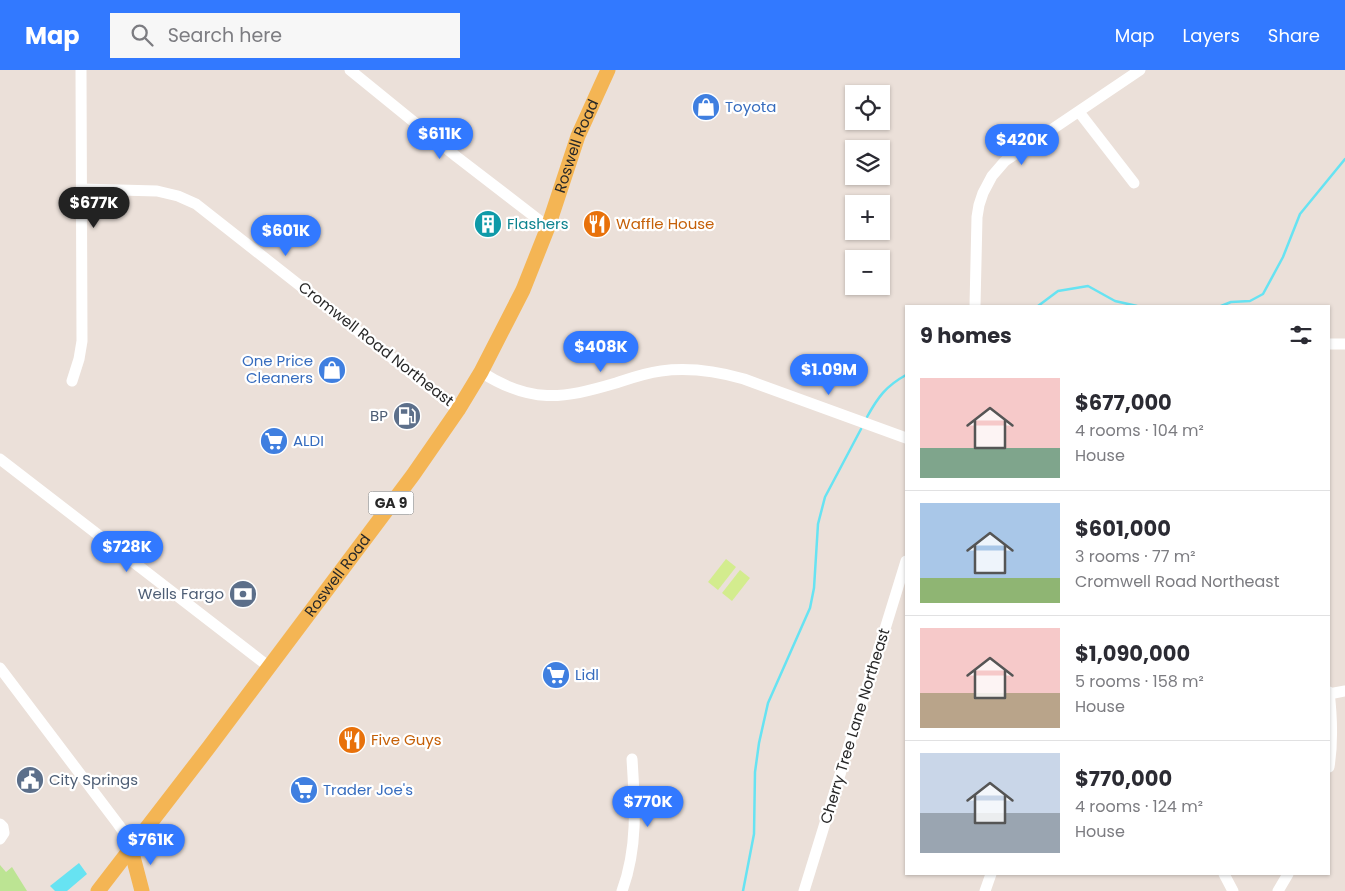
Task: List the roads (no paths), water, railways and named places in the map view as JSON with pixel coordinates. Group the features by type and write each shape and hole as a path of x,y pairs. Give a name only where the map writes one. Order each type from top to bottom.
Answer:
{"main road":[{"name":"Roswell Road","path":"98,891 413,474 458,410 481,372 523,290 548,227 578,136 608,70"},
{"path":"131,849 142,891"}],"street":[{"path":"72,381 82,341 81,70"},
{"path":"350,70 457,157 548,227"},
{"path":"975,305 977,217 983,193 992,176 1005,162 1140,70"},
{"path":"1078,112 1134,183"},
{"name":"Cromwell Road Northeast","path":"81,189 157,191 178,196 196,204 458,410"},
{"path":"1330,344 1345,344"},
{"path":"481,372 512,388 540,396 555,397 583,393 660,371 688,369 716,371 744,379 905,438"},
{"path":"0,459 268,666"},
{"name":"Cherry Tree Lane Northeast","path":"804,891 905,564"},
{"path":"0,668 118,824 131,849"},
{"path":"1330,693 1345,692"},
{"path":"1330,712 1332,749 1330,761"},
{"path":"622,891 632,853 635,827 632,759"},
{"path":"0,824 3,827 4,833 0,839"},
{"path":"985,891 991,875"},
{"path":"1225,875 1233,891"},
{"path":"1278,891 1287,875"}],"water":[{"path":"79,863 87,874 67,891 55,891 50,886"}],"waterway":[{"path":"1224,305 1231,302 1250,301 1263,294 1283,257 1300,214 1345,159"},
{"path":"1039,305 1058,291 1088,286 1115,301 1133,305"},
{"path":"867,417 883,393 893,383 905,376"},
{"path":"743,891 754,834 755,772 768,703 810,608 814,588 818,524 825,497 861,429"}],"place":[{"name":"Toyota","path":"706,107"},
{"name":"Flashers","path":"488,224"},
{"name":"Waffle House","path":"597,224"},
{"name":"One Price Cleaners","path":"332,370"},
{"name":"BP","path":"407,416"},
{"name":"ALDI","path":"274,441"},
{"name":"Wells Fargo","path":"243,594"},
{"name":"Lidl","path":"556,675"},
{"name":"Five Guys","path":"352,740"},
{"name":"City Springs","path":"30,780"},
{"name":"Trader Joe's","path":"304,790"}]}
